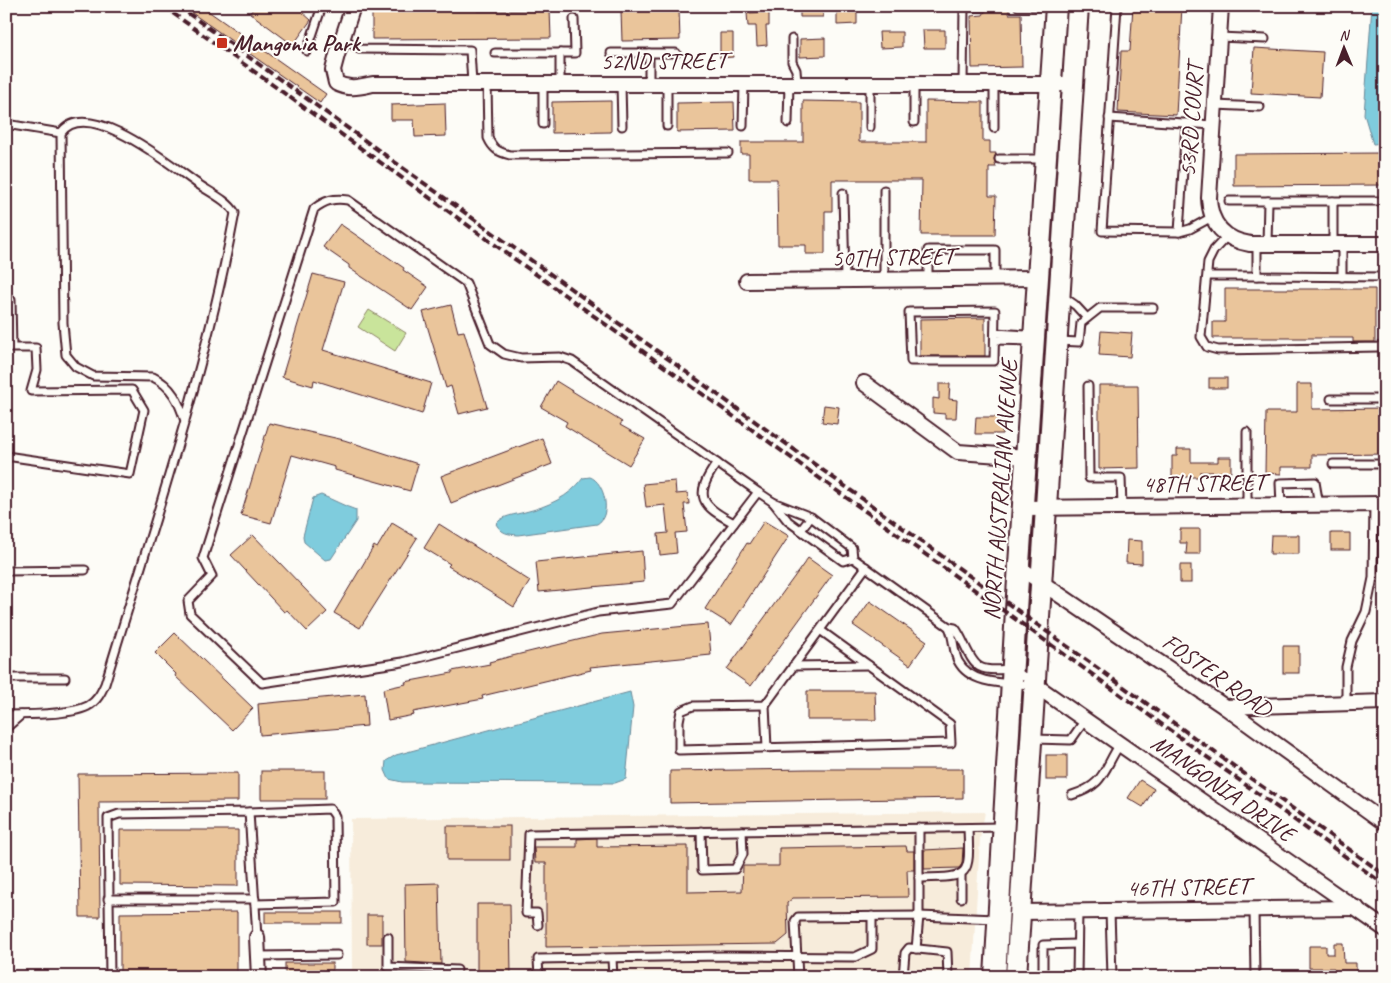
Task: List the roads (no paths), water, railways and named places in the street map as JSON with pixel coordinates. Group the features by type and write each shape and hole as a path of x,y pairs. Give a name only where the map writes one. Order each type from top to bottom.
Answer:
{"main road":[{"name":"NORTH AUSTRALIAN AVENUE","path":"1016,977 1020,912 1015,827 1014,677 1056,6"},
{"name":"NORTH AUSTRALIAN AVENUE","path":"995,977 999,919 1032,739 1078,6"},
{"path":"1036,341 1057,340"}],"street":[{"name":"52ND STREET","path":"353,6 333,70 336,83 344,87 357,88 373,84 1072,84"},
{"name":"53RD COURT","path":"1212,217 1209,198 1221,6"},
{"path":"1212,217 1225,234 1241,242 1262,244 1385,244"},
{"name":"50TH STREET","path":"747,281 1039,278"},
{"path":"864,383 958,452 1028,457"},
{"name":"48TH STREET","path":"1024,508 1379,504"},
{"name":"FOSTER ROAD","path":"1020,568 1225,707 1385,823"},
{"name":"MANGONIA DRIVE","path":"1035,685 1385,928"},
{"path":"1225,707 1385,702"},
{"name":"46TH STREET","path":"1020,912 1356,908"},
{"path":"257,937 259,977"}],"lane":[{"path":"307,51 322,6"},
{"path":"1009,8 1040,6"},
{"path":"1117,6 1102,231 1179,232 1190,229 1212,217"},
{"path":"963,83 964,7 983,7"},
{"path":"495,53 575,53 574,19"},
{"path":"1219,37 1264,39"},
{"path":"342,38 359,49 470,50 472,84"},
{"path":"788,123 796,70 792,62 792,39"},
{"path":"611,52 676,53"},
{"path":"560,53 560,84"},
{"path":"649,53 649,84"},
{"path":"667,83 667,126"},
{"path":"744,83 744,126"},
{"path":"870,83 870,127"},
{"path":"914,83 914,122"},
{"path":"994,83 994,128"},
{"path":"487,84 488,138 491,146 499,152 510,155 728,154"},
{"path":"543,84 543,124"},
{"path":"621,84 622,126"},
{"path":"1215,105 1260,108"},
{"path":"1109,118 1213,125"},
{"path":"1179,232 1186,123"},
{"path":"6,124 61,133"},
{"path":"6,715 77,710 89,705 98,697 105,684 185,421 224,268 235,213 131,137 108,127 74,124 64,128 61,133 63,324 66,356 76,367 93,376 153,378 160,381 175,396 185,421"},
{"path":"999,159 1046,159"},
{"path":"884,190 884,280"},
{"path":"843,193 845,280"},
{"path":"758,492 672,604 598,612 403,662 262,683 190,614 188,601 212,576 203,558 314,208 336,198 348,200 466,283 490,344 504,354 521,358 560,357 572,361 773,502 811,517 852,548 853,558"},
{"path":"1229,201 1385,202"},
{"path":"1257,276 1268,201"},
{"path":"1333,201 1342,277"},
{"path":"1225,234 1210,255 1201,337 1207,347 1218,350 1378,348 1385,344"},
{"path":"928,279 928,250 995,250 995,278"},
{"path":"1208,276 1385,277"},
{"path":"1060,294 1075,305 1086,318"},
{"path":"6,298 10,300 12,348 36,348 37,370 31,391 132,390 144,410 130,474 6,456"},
{"path":"1057,340 1079,342 1081,323 1100,308 1153,308"},
{"path":"995,311 995,336 994,361 911,362 909,312 995,311"},
{"path":"995,336 1036,341"},
{"path":"1088,386 1089,478 1121,478 1122,507"},
{"path":"1331,399 1385,398"},
{"path":"1246,432 1247,506"},
{"path":"717,464 705,479 702,493 707,505 717,514 734,523"},
{"path":"1333,464 1385,464"},
{"path":"1281,505 1280,483 1315,482 1319,505"},
{"path":"773,502 788,520 801,530 843,560 853,558 949,628 954,640 958,660 965,671 978,679 1014,677 1035,685"},
{"path":"1346,703 1346,667 1352,641 1366,612 1373,578 1373,548 1379,504"},
{"path":"801,530 811,517"},
{"path":"768,748 765,705 866,567"},
{"path":"6,571 85,570"},
{"path":"949,628 955,628 964,638 968,655 979,667 1035,685"},
{"path":"765,705 694,706 681,711 678,721 679,750 951,743 950,724 820,630"},
{"path":"793,666 868,665"},
{"path":"6,678 65,678"},
{"path":"6,728 21,715"},
{"path":"1032,739 1070,740 1085,720"},
{"path":"1072,795 1088,790 1100,780 1120,744"},
{"path":"108,899 336,902 335,816 330,809 119,814 108,818 108,899 110,977"},
{"path":"249,812 257,937"},
{"path":"538,924 537,913 526,913 528,834 1015,827"},
{"path":"916,949 919,916 919,828"},
{"path":"961,898 961,874 969,864 968,828"},
{"path":"701,832 702,870 735,869 743,854 742,831"},
{"path":"919,878 961,874"},
{"path":"1254,909 1255,977"},
{"path":"1077,977 1078,911"},
{"path":"1110,911 1112,977"},
{"path":"539,977 538,959 855,957 872,949 872,916"},
{"path":"798,977 795,921 798,917 919,916 999,919"},
{"path":"388,937 388,967 457,970"},
{"path":"1043,977 1043,945 1078,944"},
{"path":"903,977 905,953 909,948 947,952 948,977"},
{"path":"259,956 337,955"},
{"path":"612,959 612,977"}],"water":[{"path":"1372,6 1385,6 1385,143 1373,144 1364,114"},
{"path":"590,477 600,485 605,499 604,514 602,520 597,524 518,535 503,532 496,524 506,517 533,510 557,500 571,491 583,478"},
{"path":"321,495 356,510 356,521 331,559 325,560 304,542 303,536 313,498"},
{"path":"630,692 633,707 626,779 615,783 402,782 389,779 385,770 386,761 396,755"}],"railway":[{"path":"163,6 1385,885"},
{"path":"178,6 1385,875"}],"place":[{"name":"Mangonia Park","path":"222,43"}]}
